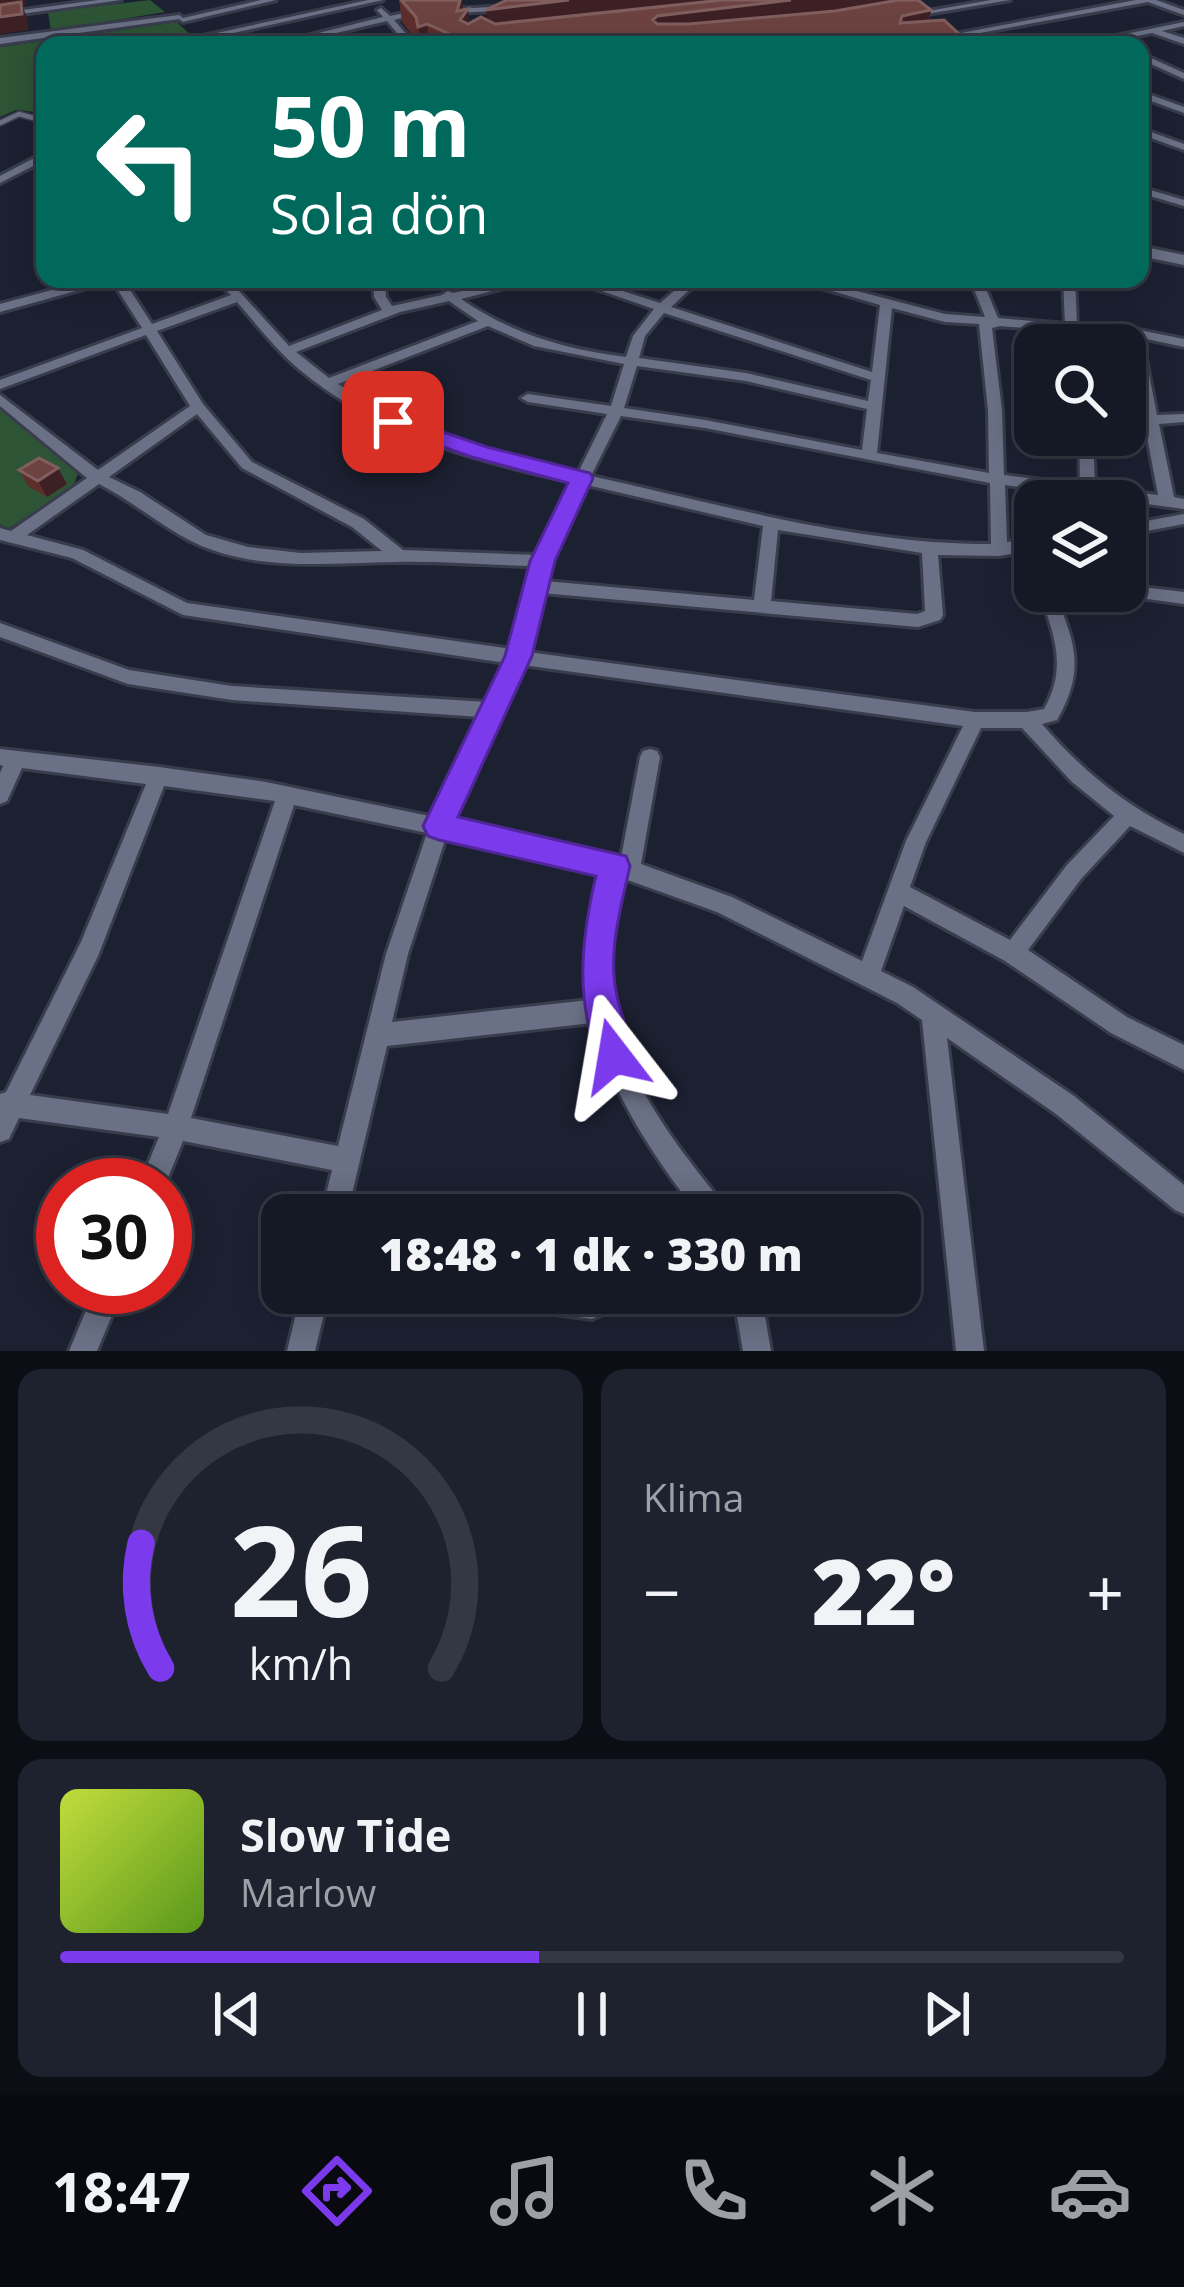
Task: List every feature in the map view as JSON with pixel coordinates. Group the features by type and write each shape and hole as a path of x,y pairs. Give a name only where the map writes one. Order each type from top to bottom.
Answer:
{"street":[{"path":"0,15 40,5 118,0"},
{"path":"38,36 181,19 272,0"},
{"path":"207,36 377,0 385,18 403,36"},
{"path":"896,17 1006,0"},
{"path":"963,36 1059,22 1150,0 1184,13"},
{"path":"1162,4 1177,0"},
{"path":"161,2 201,36"},
{"path":"40,5 45,35"},
{"path":"311,36 385,18 530,12 510,18"},
{"path":"1135,36 1184,24"},
{"path":"1155,31 1184,41"},
{"path":"1078,32 1089,36"},
{"path":"0,41 36,36"},
{"path":"1149,60 1184,76"},
{"path":"1149,97 1184,110"},
{"path":"1149,134 1184,147"},
{"path":"0,180 36,162"},
{"path":"1149,192 1184,202"},
{"path":"1149,253 1184,260"},
{"path":"0,308 74,288"},
{"path":"123,288 198,407 247,465 358,523 399,556"},
{"path":"230,288 288,351 328,383 393,422 480,452 771,522 930,548 1014,548"},
{"path":"380,288 390,312"},
{"path":"288,351 390,312 488,288"},
{"path":"600,288 878,377"},
{"path":"339,1194 377,1035 439,826 518,656 542,561 617,409 639,336 685,288"},
{"path":"840,288 886,305 1014,326"},
{"path":"979,288 989,324 999,550"},
{"path":"1070,324 1071,288"},
{"path":"448,296 485,323 564,353 780,382 875,407"},
{"path":"0,385 238,297"},
{"path":"869,457 886,305"},
{"path":"328,383 485,323"},
{"path":"1146,336 1184,344"},
{"path":"528,398 617,409 1014,482"},
{"path":"1146,398 1176,502 1146,499"},
{"path":"0,399 95,476 200,539 248,553 355,560 399,556 542,561"},
{"path":"5,537 198,407"},
{"path":"1150,420 1184,418"},
{"path":"1146,526 1184,519"},
{"path":"762,605 771,522"},
{"path":"5,537 77,554 183,609 341,635 975,720 1049,715 1066,690 1064,640 1054,612"},
{"path":"536,586 918,621 934,615 930,548"},
{"path":"1146,594 1184,598"},
{"path":"0,630 128,676 232,693 493,710"},
{"path":"868,975 935,797 975,720"},
{"path":"1027,720 1061,762 1127,815 1184,844"},
{"path":"650,757 622,868 599,935 598,988 614,1056 647,1125 700,1194"},
{"path":"0,795 8,758 159,775 287,795 622,868 724,904 868,975 1065,1105 1184,1201"},
{"path":"0,1130 6,1104 90,948 159,775"},
{"path":"163,1158 287,795"},
{"path":"1013,953 1074,872 1127,815"},
{"path":"897,891 1013,953 1119,1025 1184,1058"},
{"path":"377,1035 603,1010"},
{"path":"933,1015 970,1351"},
{"path":"6,1104 176,1127 346,1160"},
{"path":"83,1351 99,1314"},
{"path":"301,1351 310,1314"},
{"path":"751,1314 757,1351"}],"lane":[{"path":"0,123 19,114 36,119"}],"green space":[{"path":"150,0 165,12 51,31 48,12"},
{"path":"177,22 192,36 78,36"},
{"path":"36,42 36,112 16,110 0,117 0,47"},
{"path":"0,406 78,474 73,486 8,529 0,524"}],"building":[{"path":"401,0 460,0 457,11 468,9 460,20 468,24 481,17 495,24 723,0 791,0 653,20 689,24 918,0 931,10 902,16 900,23 944,20 961,36 457,36 427,24 418,27 416,17"},
{"path":"507,0 569,0 486,10"},
{"path":"21,2 22,14 0,17 0,5"},
{"path":"39,458 58,468 38,481 19,470"}],"route":[{"path":"393,422 480,452 582,478 542,561 518,656 439,826 614,866 599,935 598,988 614,1056"}]}
